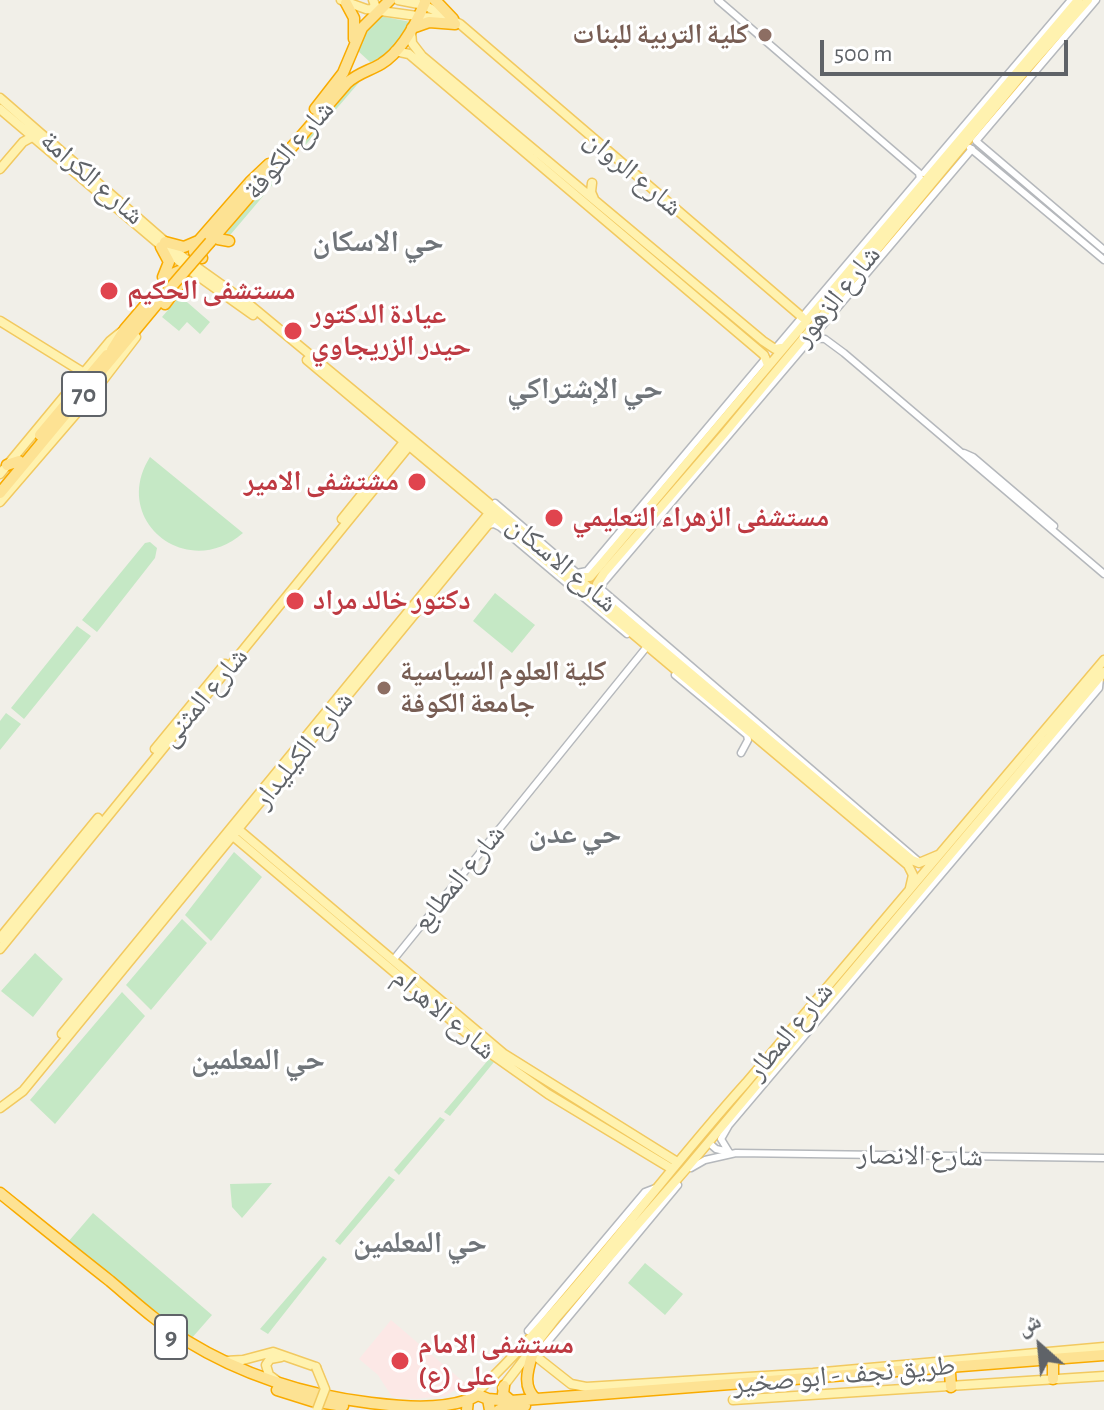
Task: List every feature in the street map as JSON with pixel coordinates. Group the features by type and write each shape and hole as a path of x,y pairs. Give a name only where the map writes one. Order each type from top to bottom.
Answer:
{"highway":[{"name":"70","path":"353,47 374,7 390,0"},
{"path":"437,1 458,24"},
{"path":"344,2 355,26 353,47 360,63 375,67"},
{"name":"70","path":"375,67 395,51 423,7"},
{"path":"411,29 429,22 458,24"},
{"name":"شارع الكوفة","path":"213,240 340,79 353,47"},
{"name":"شارع الكوفة","path":"273,164 347,83 375,67"},
{"path":"294,143 303,153"},
{"name":"70","path":"0,493 114,352 213,240"},
{"path":"140,312 144,300 168,270 163,244 184,247 213,240"},
{"path":"196,265 194,250 213,240"},
{"path":"196,265 213,240"},
{"path":"181,272 183,280 179,288 136,337 114,352 125,329 172,274 181,272"},
{"name":"70","path":"0,483 70,415 114,352"},
{"path":"4,470 18,467 15,485"},
{"name":"9","path":"0,1193 135,1306"},
{"name":"9","path":"0,1199 145,1314 208,1358 243,1377 293,1391 393,1406 439,1407 469,1402 481,1396 493,1405"},
{"name":"9","path":"145,1314 222,1360 293,1391 326,1404 375,1410"},
{"path":"534,1350 527,1382 529,1393 536,1399"},
{"name":"طريق نجف - ابو صخير","path":"493,1405 855,1378 1104,1355"},
{"name":"طريق نجف - ابو صخير","path":"493,1405 536,1399 1104,1361"},
{"path":"1053,1365 1053,1379"},
{"path":"950,1373 951,1387"},
{"path":"504,1386 503,1394 511,1401"},
{"path":"293,1391 313,1410"},
{"path":"330,1410 353,1407"}],"main road":[{"path":"398,0 423,7"},
{"name":"شارع الزهور","path":"890,227 923,176 993,106 1026,65 1088,0"},
{"path":"344,2 374,7 423,7"},
{"name":"شارع الروان","path":"423,7 458,24 802,317"},
{"path":"411,29 412,43 422,56 492,120 749,335 778,348"},
{"path":"395,51 409,54 595,200"},
{"name":"شارع الكرامة","path":"0,98 112,200"},
{"name":"شارع الزهور","path":"601,596 597,588 599,580 654,520 718,441 725,425 778,348 968,147 993,106"},
{"name":"شارع الكرامة","path":"0,109 182,260"},
{"path":"0,161 21,136 22,128"},
{"path":"0,169 23,142 32,137"},
{"path":"572,182 590,182 595,200 607,215"},
{"name":"شارع الزهور","path":"574,575 590,577 710,435 749,409 797,345 821,303 856,278 883,235"},
{"name":"شارع الاسكان","path":"182,260 226,283 248,308 333,370 466,481 530,549 574,575 616,607 651,636 661,652"},
{"name":"شارع الاسكان","path":"196,265 199,282 248,308"},
{"name":"شارع الاسكان","path":"258,316 279,340 493,509 620,626 672,661 704,696 878,843 919,863"},
{"path":"0,323 82,374"},
{"path":"4,470 82,374 125,329"},
{"path":"749,335 767,362"},
{"path":"0,502 136,337"},
{"path":"341,397 352,398"},
{"path":"376,418 381,431"},
{"path":"710,435 716,435 718,441"},
{"name":"شارع المثنى","path":"1,944 407,444"},
{"name":"شارع الكيليدار","path":"233,832 330,718 355,681 493,509"},
{"path":"620,554 616,550 621,540"},
{"name":"شارع المطار","path":"868,944 910,905 1104,660"},
{"name":"شارع الاسكان","path":"672,661 694,673 851,805 911,869 910,888"},
{"name":"شارع المطار","path":"1064,713 1102,675"},
{"name":"شارع الكيليدار","path":"233,832 340,695 355,681"},
{"path":"330,718 344,697 344,694 340,695"},
{"name":"شارع المطار","path":"493,1405 504,1386 676,1173 699,1135 858,956 938,855 1056,724"},
{"path":"2,1105 23,1091 100,992 233,832"},
{"name":"شارع الاهرام","path":"233,832 417,986 504,1054 676,1173"},
{"path":"919,863 938,855"},
{"name":"شارع الاهرام","path":"328,911 394,959 417,986"},
{"name":"شارع المطار","path":"469,1402 507,1365 586,1267 658,1187 708,1142 851,975 858,956"},
{"path":"2,1105 87,1003 100,992"},
{"path":"80,1021 91,1005 87,1003"},
{"path":"699,1135 708,1142"},
{"path":"534,1350 571,1384 586,1387 813,1373 1104,1347"},
{"path":"222,1360 243,1360 273,1352 314,1368"},
{"path":"293,1391 271,1377 266,1369 268,1361 278,1356 314,1368"},
{"path":"313,1410 320,1396 314,1368"},
{"path":"733,1400 1104,1376"}],"street":[{"path":"718,0 923,176 821,303 802,317 778,348"},
{"path":"993,106 1071,0"},
{"path":"993,106 1081,7 1096,0"},
{"path":"973,139 1022,186"},
{"path":"822,326 856,278 968,147 1104,250"},
{"path":"1068,224 1104,260"},
{"path":"821,303 822,326 844,353"},
{"path":"797,345 812,337 822,338 844,353 1104,571"},
{"path":"690,477 749,409 760,402 764,391 812,337"},
{"path":"557,565 577,573 587,571 767,362"},
{"path":"616,607 603,594 602,584 654,520"},
{"path":"484,524 498,526 530,549"},
{"path":"620,626 747,735 748,740 741,753"},
{"path":"651,636 694,673"},
{"name":"شارع المطابع","path":"394,959 645,649"},
{"path":"851,975 1100,687 1102,675"},
{"path":"851,805 919,863"},
{"path":"732,1153 722,1142 721,1135 786,1052"},
{"name":"شارع الانصار","path":"708,1142 716,1149 732,1153 1104,1158"},
{"name":"شارع الانصار","path":"676,1173 705,1160 732,1153"},
{"path":"528,1331 586,1267"}],"shaded area":[{"name":"مستشفی الامام علی (ع)","path":"391,1320 466,1384 445,1396 415,1399 392,1397 378,1375 359,1359"}],"green space":[{"path":"380,16 411,22 389,52 370,62 358,51 359,41"},
{"path":"362,79 302,149 300,143 350,86"},
{"path":"292,149 297,156 231,234 225,235"},
{"path":"180,296 210,322 200,334 187,322 179,331 162,317"},
{"path":"150,457 243,533 221,546 199,551 178,547 160,537 147,522 140,502 140,480"},
{"path":"150,542 157,548 155,558 97,632 82,620 145,543"},
{"path":"495,593 535,625 512,653 473,621"},
{"path":"77,626 91,636 24,719 11,708"},
{"path":"6,713 21,724 0,750 0,721"},
{"path":"234,852 262,877 211,941 185,915"},
{"path":"182,919 207,943 151,1010 126,985"},
{"path":"35,953 63,979 33,1017 1,991"},
{"path":"122,992 145,1016 55,1124 30,1100"},
{"path":"489,1059 494,1062 450,1116 444,1112"},
{"path":"440,1117 445,1120 399,1175 394,1170"},
{"path":"389,1176 395,1180 340,1245 335,1241"},
{"path":"272,1183 242,1218 232,1207 230,1184"},
{"path":"93,1213 212,1315 191,1339 68,1242"},
{"path":"323,1256 327,1259 268,1334 260,1329"},
{"path":"645,1263 683,1294 665,1315 628,1283"}],"place":[{"name":"كلية التربية للبنات","path":"765,35"},
{"name":"مستشفى الحكيم","path":"109,291"},
{"name":"عيادة الدكتور حيدر الزريجاوي","path":"293,331"},
{"name":"مشتشفى الامير","path":"417,482"},
{"name":"مستشفى الزهراء التعليمي","path":"554,518"},
{"name":"دكتور خالد مراد","path":"295,601"},
{"name":"كلية العلوم السياسية جامعة الكوفة","path":"384,688"},
{"name":"مستشفی الامام علی (ع)","path":"400,1361"}],"district":[{"name":"حي الاسكان","path":"378,242"},
{"name":"حي الإشتراكي","path":"585,389"},
{"name":"حي عدن","path":"575,834"},
{"name":"حي المعلمین","path":"258,1060"},
{"name":"حي المعلمين","path":"420,1243"}]}
